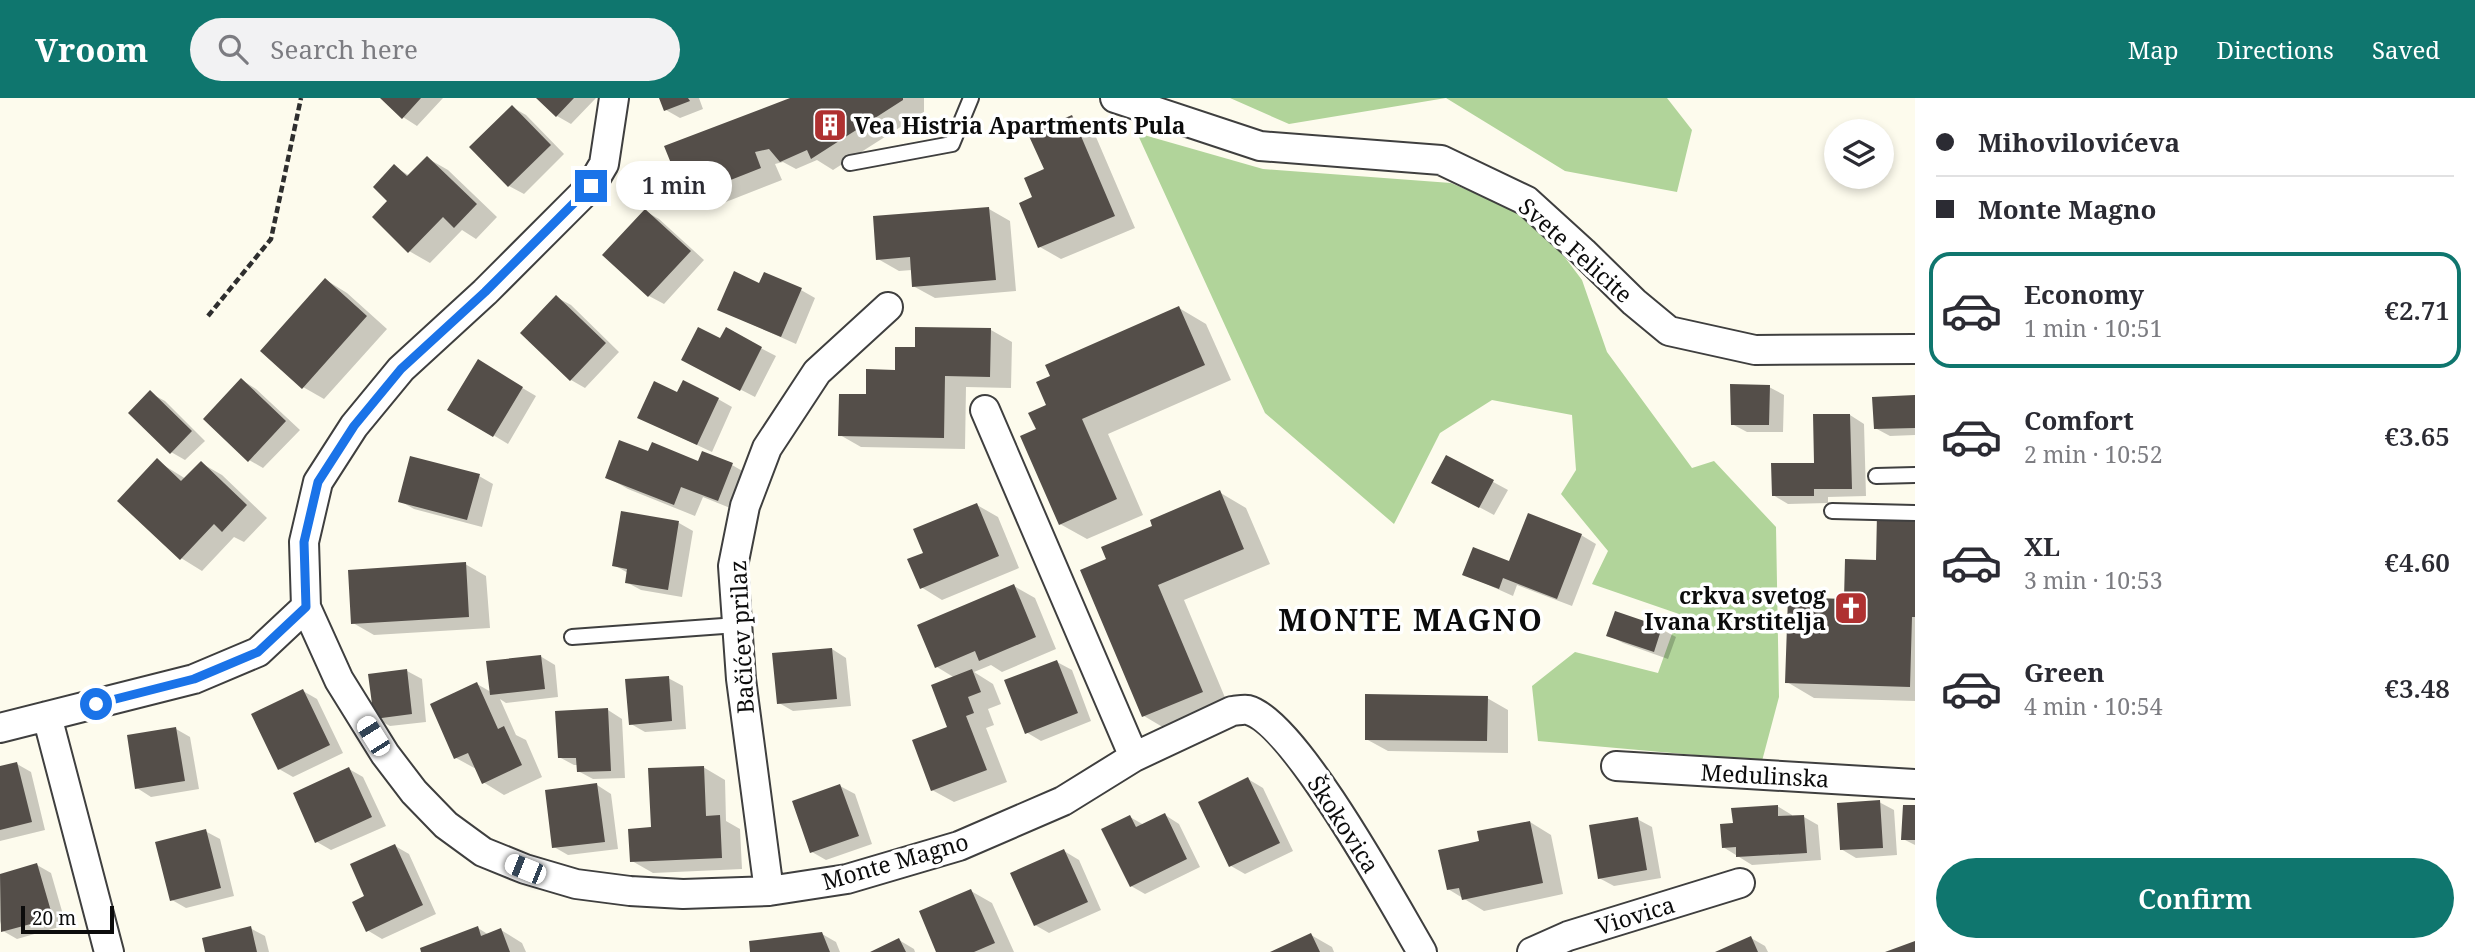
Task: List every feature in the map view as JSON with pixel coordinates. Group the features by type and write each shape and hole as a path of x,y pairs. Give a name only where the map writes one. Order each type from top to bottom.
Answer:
{"street":[{"name":"Monte Magno","path":"614,98 604,163 591,186 485,292 401,369 354,426 318,482 304,542 306,607 339,680 385,754 414,792 446,825 483,852 525,869 576,884 683,894 769,891 847,879 959,846 1063,800 1134,757 1231,711 1248,710"},
{"name":"Svete Felicite","path":"1115,98 1261,146 1441,160 1527,201 1634,302 1669,331 1755,350 1915,349"},
{"name":"Bačićev prilaz","path":"769,891 741,679 733,566 746,506 767,448 817,372 888,306"},
{"path":"985,410 1134,757"},
{"path":"0,727 194,679 258,652 306,607"},
{"name":"Škokovica","path":"1248,710 1270,725 1298,756 1352,832 1422,952"},
{"path":"47,716 109,952"},
{"name":"Medulinska","path":"1616,766 1915,784"},
{"name":"Viovica","path":"1532,952 1568,936 1740,883"}],"lane":[{"path":"850,163 952,144 971,98"},
{"path":"1876,476 1915,475"},
{"path":"1832,511 1915,513"},
{"path":"572,637 737,625"}],"path":[{"path":"208,316 271,239 301,98"}],"green space":[{"path":"1230,98 1446,98 1289,124"},
{"path":"1446,98 1667,98 1692,130 1677,192 1565,171"},
{"path":"1137,133 1263,169 1451,183 1536,219 1582,280 1607,352 1692,468 1714,461 1776,527 1779,697 1762,761 1538,741 1532,686 1575,652 1658,673 1679,614 1592,584 1608,551 1561,494 1576,470 1572,415 1492,400 1440,433 1394,524 1265,413"}],"building":[{"path":"380,98 421,98 402,119"},
{"path":"536,98 574,98 556,117"},
{"path":"659,98 688,98 690,101 664,111"},
{"path":"790,98 903,100 811,159 807,150 780,162 769,149 755,152 761,168 685,198 664,146"},
{"path":"512,105 551,145 508,187 469,147"},
{"path":"1072,115 1115,216 1038,248 1019,203 1032,197 1024,178 1044,169 1028,134"},
{"path":"427,156 477,204 454,228 443,217 408,253 372,217 387,201 373,187 394,164 407,176"},
{"path":"989,207 996,280 912,287 910,257 876,260 873,216"},
{"path":"645,209 691,251 648,297 602,255"},
{"path":"734,271 759,283 764,272 802,288 781,337 717,310"},
{"path":"325,278 367,316 302,389 260,351"},
{"path":"556,295 606,343 570,381 520,333"},
{"path":"1179,306 1205,365 1082,419 1117,499 1059,525 1020,436 1036,429 1028,413 1046,405 1036,382 1050,376 1045,365"},
{"path":"698,327 720,338 726,327 762,347 740,391 681,360"},
{"path":"915,327 991,328 990,377 945,376 944,438 838,436 839,394 866,394 866,369 895,370 895,347 915,347"},
{"path":"478,359 523,387 493,437 447,410"},
{"path":"241,378 286,421 248,462 203,419"},
{"path":"683,380 719,398 697,445 637,418 654,381 677,392"},
{"path":"1730,384 1770,385 1769,425 1731,425"},
{"path":"150,390 192,431 170,454 128,413"},
{"path":"1915,395 1915,428 1874,429 1872,397"},
{"path":"1813,414 1850,414 1852,489 1814,489 1814,496 1772,496 1771,463 1814,463"},
{"path":"619,440 648,451 652,442 698,461 702,451 733,463 718,501 681,487 674,505 605,478"},
{"path":"1446,455 1494,480 1479,508 1431,483"},
{"path":"410,456 480,474 467,520 398,502"},
{"path":"157,458 181,481 201,461 247,505 222,532 214,524 180,560 117,501"},
{"path":"1220,490 1244,549 1158,585 1203,692 1142,717 1080,570 1106,559 1101,547 1152,526 1150,520"},
{"path":"977,503 999,556 920,589 907,559 923,553 913,529"},
{"path":"621,511 679,521 668,590 625,583 627,569 612,566"},
{"path":"1528,513 1582,534 1557,599 1503,578 1499,589 1462,575 1473,547 1509,561"},
{"name":"crkva svetog Ivana Krstitelja","path":"1877,514 1915,515 1915,617 1912,617 1910,687 1785,683 1788,597 1844,599 1845,559 1876,560"},
{"path":"466,562 469,617 351,624 348,570"},
{"path":"1014,584 1036,637 979,661 975,651 935,668 917,625"},
{"path":"1615,611 1662,627 1654,652 1606,636"},
{"path":"832,648 837,699 777,704 772,653"},
{"path":"541,655 545,689 490,695 486,661"},
{"path":"1057,660 1078,713 1025,734 1004,680"},
{"path":"407,669 412,714 374,719 368,674"},
{"path":"972,669 981,692 968,697 974,713 966,716 987,770 931,791 912,740 947,727 931,685"},
{"path":"669,676 672,721 629,725 625,679"},
{"path":"477,682 498,729 504,726 522,765 482,784 468,753 454,759 430,704"},
{"path":"303,689 330,745 278,770 251,714"},
{"path":"1365,694 1488,696 1487,741 1365,740"},
{"path":"608,708 611,771 577,772 576,758 558,758 555,711"},
{"path":"176,727 185,781 135,789 127,735"},
{"path":"17,762 32,822 0,830 0,766"},
{"path":"704,766 706,816 720,815 722,858 630,862 628,829 651,827 648,768"},
{"path":"349,767 372,817 315,843 293,793"},
{"path":"1248,777 1280,843 1229,867 1198,802"},
{"path":"597,783 605,842 552,848 545,790"},
{"path":"840,784 859,836 810,853 792,801"},
{"path":"1880,800 1883,848 1840,850 1837,803"},
{"path":"1778,805 1778,816 1804,815 1807,853 1736,857 1736,847 1722,848 1720,824 1733,823 1731,808"},
{"path":"1903,805 1915,805 1915,840 1901,840"},
{"path":"1165,813 1187,859 1130,887 1101,829 1130,815 1136,827"},
{"path":"1638,817 1647,870 1598,879 1589,825"},
{"path":"1530,821 1543,883 1462,900 1459,888 1447,890 1438,850 1479,841 1477,831"},
{"path":"206,829 221,888 170,901 155,842"},
{"path":"395,844 423,905 366,932 352,902 364,896 350,864"},
{"path":"1064,849 1088,902 1034,926 1010,873"},
{"path":"37,863 53,918 1,932 0,874"},
{"path":"971,889 995,943 974,952 936,952 919,911"},
{"path":"251,926 257,952 205,952 202,938"},
{"path":"478,926 481,936 501,928 510,952 421,952 420,948"},
{"path":"822,932 830,952 750,952 749,941"},
{"path":"1311,933 1320,952 1270,952"},
{"path":"1751,936 1758,952 1715,952"},
{"path":"899,938 906,952 870,952"},
{"path":"1915,941 1915,952 1885,952"}],"place":[{"name":"Vea Histria Apartments Pula","path":"830,125"},
{"name":"crkva svetog Ivana Krstitelja","path":"1851,608"}],"district":[{"name":"MONTE MAGNO","path":"1411,619"}],"route":[{"path":"96,704 194,679 258,652 306,607 304,542 318,482 354,426 401,369 485,292 591,186"}]}
